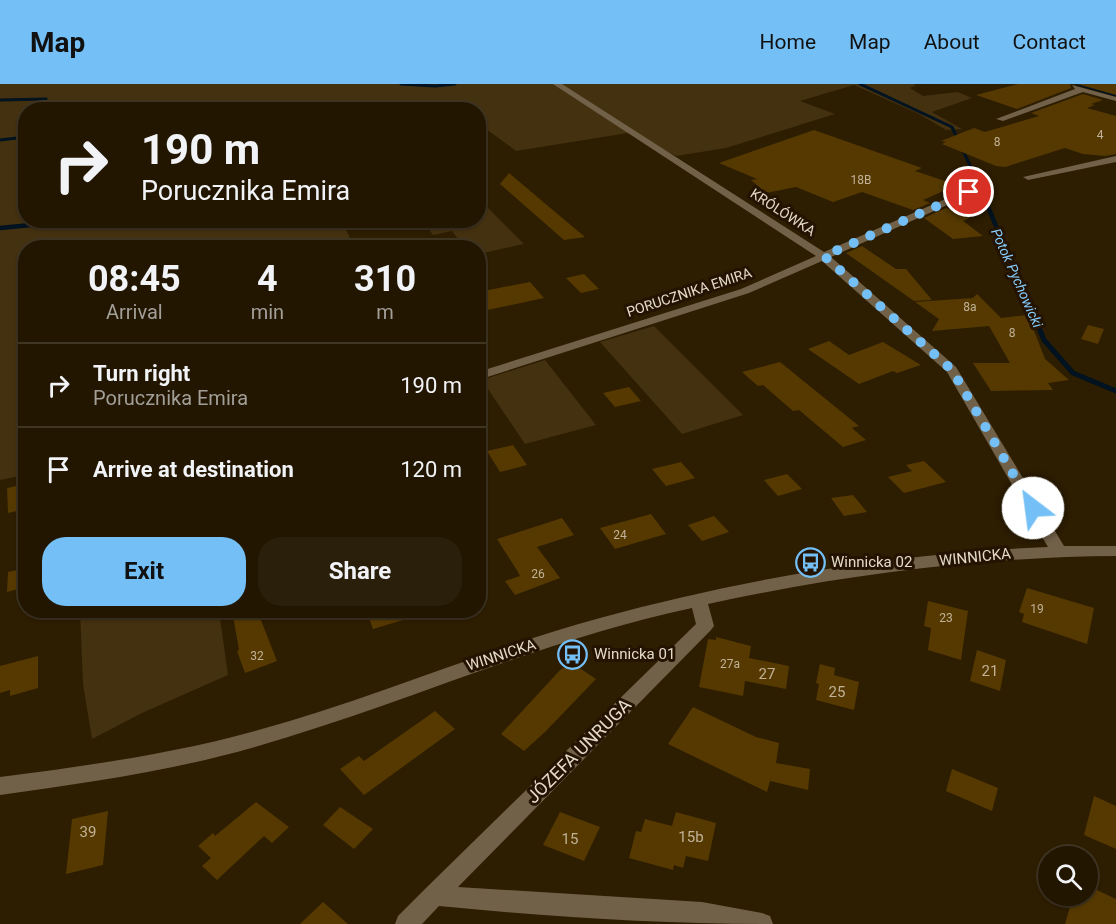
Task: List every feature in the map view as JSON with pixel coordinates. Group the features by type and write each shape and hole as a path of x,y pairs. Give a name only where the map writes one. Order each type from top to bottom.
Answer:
{"street":[{"name":"KRÓLÓWKA","path":"558,84 824,256 952,370 1058,550"},
{"path":"1066,84 1116,99"},
{"path":"1000,119 1083,89"},
{"path":"1028,177 1116,159"},
{"name":"PORUCZNIKA EMIRA","path":"486,373 745,291 969,192"},
{"name":"WINNICKA","path":"0,786 136,766 255,739 532,644 597,625 699,600 890,567 1013,552 1116,551"},
{"name":"JÓZEFA UNRUGA","path":"406,924 705,626 699,600"},
{"path":"435,895 503,902 702,913 762,924"}],"shaded area":[{"path":"0,84 913,84 916,85 910,88 923,96 958,92 972,98 932,112 962,129 946,130 919,114 854,85 800,101 835,114 726,148 676,156 628,133 516,151 486,129 486,102 18,102 18,228 345,228 351,240 18,240 18,476 0,480"},
{"path":"486,206 524,244 486,252 486,240 459,240 452,231 433,235 428,228 486,228"},
{"path":"654,326 743,415 682,434 600,342"},
{"path":"545,360 596,425 525,444 486,386 486,379"},
{"path":"80,618 220,618 228,675 142,713 92,739 83,684"}],"building":[{"path":"1018,84 1070,84 1071,88 1017,109 976,95"},
{"path":"1077,84 1116,84 1116,95"},
{"path":"1083,94 1103,100 1087,108 1116,116 1116,154 1105,156 1083,154 1065,148 1005,167 996,166 942,144 946,142 941,141 974,128 985,132 1039,116 1031,113"},
{"path":"814,130 922,168 915,171 957,185 923,200 930,203 913,210 862,192 833,202 796,187 766,193 751,180 757,179 719,163"},
{"path":"509,173 585,237 564,240 500,184"},
{"path":"946,208 971,217 963,221 983,236 953,239 924,218"},
{"path":"862,246 896,269 906,269 932,300 914,301 846,253"},
{"path":"584,274 599,289 581,293 566,278"},
{"path":"530,282 544,298 486,310 486,290"},
{"path":"977,294 1001,318 1028,315 1045,359 1069,380 1048,383 1053,390 991,391 973,363 1010,363 989,326 932,331 939,319 915,302 973,298"},
{"path":"1088,325 1104,329 1098,344 1081,339"},
{"path":"829,341 849,355 883,342 921,365 897,373 893,371 859,384 808,349"},
{"path":"780,362 859,426 852,428 866,440 843,447 799,410 793,411 763,385 758,386 742,372"},
{"path":"629,387 641,401 615,407 603,393"},
{"path":"513,445 527,465 500,472 487,451"},
{"path":"924,461 946,482 904,493 888,477 912,471 906,465"},
{"path":"681,462 695,478 666,486 652,469"},
{"path":"787,474 802,489 778,496 764,480"},
{"path":"18,486 18,511 8,513 7,488"},
{"path":"853,495 867,512 844,516 831,498"},
{"path":"651,514 666,534 615,549 600,528"},
{"path":"714,516 729,532 702,541 688,525"},
{"path":"562,518 574,535 537,547 560,578 515,595 505,581 520,576 497,539"},
{"path":"18,570 18,589 7,592 8,572"},
{"path":"1027,588 1094,608 1087,644 1022,622 1024,614 1019,612"},
{"path":"928,601 968,611 961,660 928,650 931,628 924,626"},
{"path":"233,618 260,618 277,661 245,673 237,651 239,650"},
{"path":"369,618 410,618 373,629"},
{"path":"716,637 751,646 749,658 789,666 786,689 745,681 743,696 699,687 708,639 716,640"},
{"path":"977,650 1006,660 1000,691 970,681"},
{"path":"38,656 38,688 10,696 10,690 0,693 0,666"},
{"path":"820,664 835,668 834,675 859,682 854,710 816,700 819,684 816,683"},
{"path":"575,665 596,679 545,732 524,751 501,734 561,669"},
{"path":"693,707 756,737 779,743 776,763 810,769 808,790 770,781 767,792 668,744"},
{"path":"435,711 455,729 364,795 340,769 359,756 364,761"},
{"path":"952,769 998,788 992,811 946,791"},
{"path":"1094,796 1116,806 1116,849 1084,835"},
{"path":"256,802 289,827 272,843 264,836 217,880 202,866 211,858 198,846 213,833 215,836"},
{"path":"340,807 373,829 354,849 323,825"},
{"path":"108,811 103,865 66,874 72,819"},
{"path":"560,812 600,827 584,861 543,845"},
{"path":"676,812 716,823 708,861 686,856 683,868 674,865 673,870 629,858 636,831 641,832 645,819 672,826"},
{"path":"1098,891 1116,899 1116,924 1065,924 1070,906 1098,906"},
{"path":"323,902 348,924 300,924"}],"waterway":[{"path":"401,84 435,86 455,84"},
{"name":"Potok Pychowicki","path":"860,84 952,127 980,187"},
{"path":"1078,84 1116,95"},
{"path":"0,100 46,99 45,102"},
{"path":"0,140 18,138"},
{"name":"Potok Pychowicki","path":"979,185 1033,315"},
{"path":"0,228 18,226"},
{"name":"Potok Pychowicki","path":"1033,313 1044,340 1073,373 1116,391"}],"place":[{"name":"Winnicka 02","path":"810,562"},
{"name":"Winnicka 01","path":"573,654"}],"route":[{"path":"969,192 824,256 952,370 1033,508"}]}
